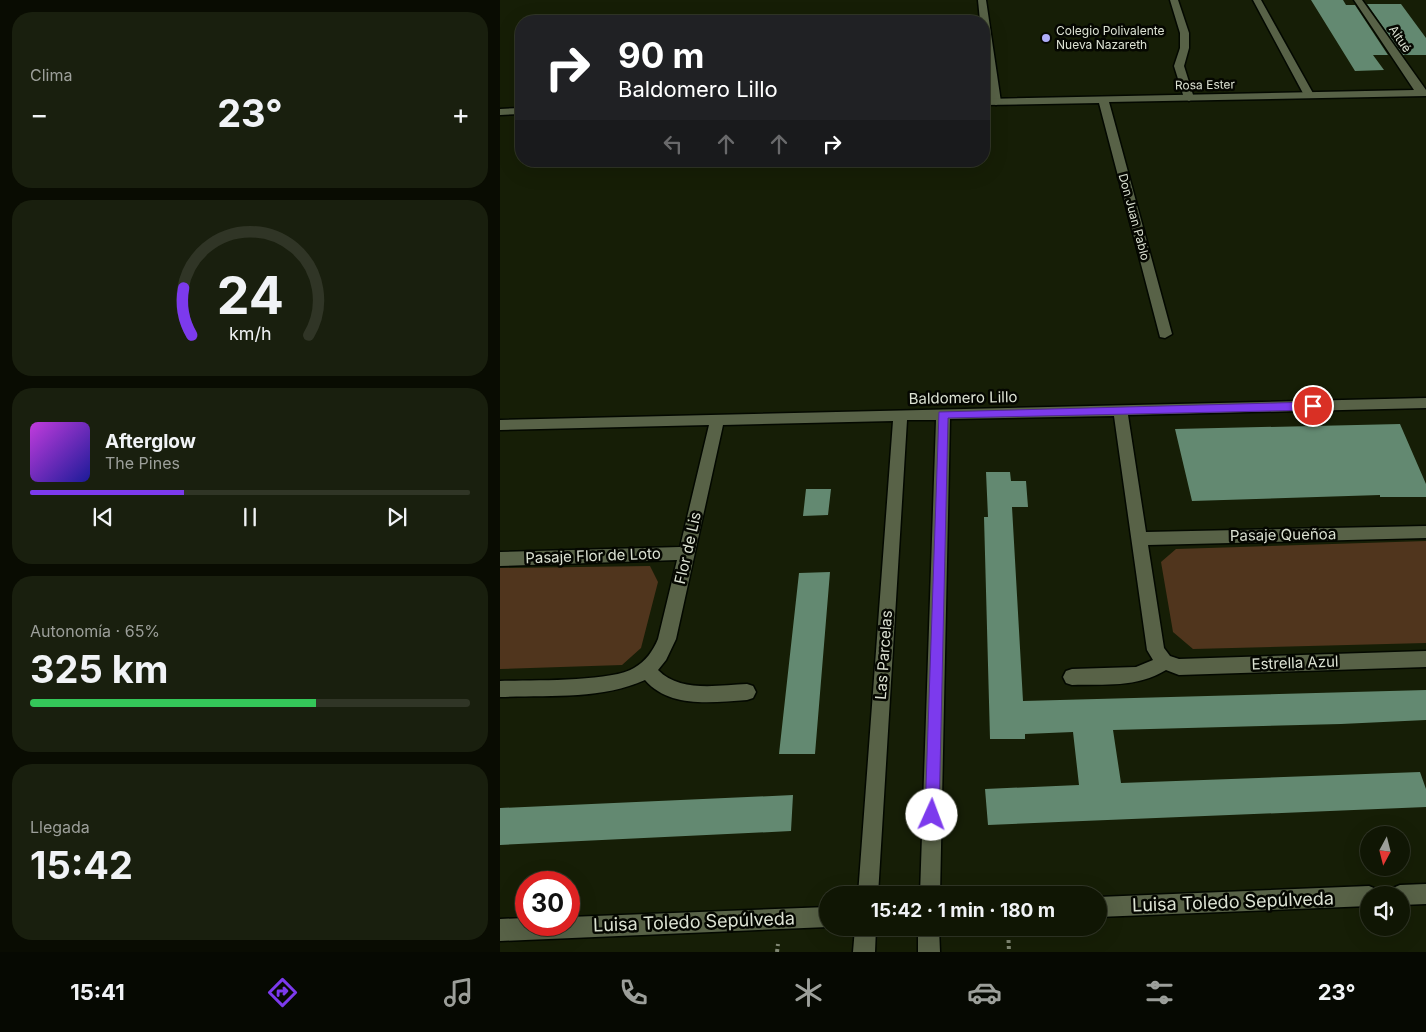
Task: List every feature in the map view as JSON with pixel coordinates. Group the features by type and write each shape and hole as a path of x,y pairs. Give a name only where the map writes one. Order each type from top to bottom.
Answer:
{"street":[{"path":"982,0 984,15"},
{"path":"1174,0 1186,32 1184,53 1179,66 1189,98"},
{"path":"1257,0 1309,95"},
{"name":"Aitué","path":"1358,0 1423,93"},
{"path":"990,58 996,102"},
{"name":"Rosa Ester","path":"990,102 1423,93"},
{"name":"Don Juan Pablo","path":"1103,99 1165,334"},
{"path":"500,112 515,111"},
{"name":"Baldomero Lillo","path":"500,425 1426,403"},
{"path":"1072,677 1136,675 1146,673 1164,662 1156,650 1120,410"},
{"path":"930,886 943,414"},
{"name":"Las Parcelas","path":"869,886 900,416"},
{"name":"Flor de Lis","path":"500,689 611,685 624,682 647,670 663,650 717,420"},
{"name":"Pasaje Queñoa","path":"1140,539 1426,532"},
{"name":"Pasaje Flor de Loto","path":"500,559 686,553"},
{"name":"Estrella Azul","path":"1164,662 1179,667 1426,659"},
{"path":"647,670 660,685 673,691 687,693 747,692"},
{"path":"1410,895 1426,894"},
{"name":"Luisa Toledo Sepúlveda","path":"1107,907 1360,896"},
{"name":"Luisa Toledo Sepúlveda","path":"500,930 819,917"},
{"path":"864,952 865,936"},
{"path":"929,952 930,936"}],"path":[{"path":"1008,936 1009,952"}],"shaded area":[{"path":"1426,541 1426,643 1193,649 1173,632 1161,562 1176,549"},
{"path":"650,566 658,582 641,648 622,665 500,669 500,568"}],"building":[{"path":"1311,0 1343,0 1346,5 1355,5 1388,55 1373,55 1384,70 1355,71"},
{"path":"1367,4 1401,4 1426,38 1426,55 1403,55"},
{"path":"1400,424 1426,484 1426,497 1380,497 1380,495 1192,501 1175,429"},
{"path":"986,472 1010,472 1011,481 1026,481 1028,507 1012,507 1023,701 1426,690 1426,720 1113,730 1121,783 1420,772 1426,789 1426,807 988,825 985,789 1079,785 1073,732 1025,734 1025,739 990,739 984,517 988,517"},
{"path":"806,489 831,489 828,515 803,516"},
{"path":"830,572 815,754 779,754 799,573"},
{"path":"793,795 791,831 500,845 500,808"}],"place":[{"name":"Colegio Polivalente Nueva Nazareth","path":"1046,38"}],"route":[{"path":"932,815 943,414 1313,406"}]}
